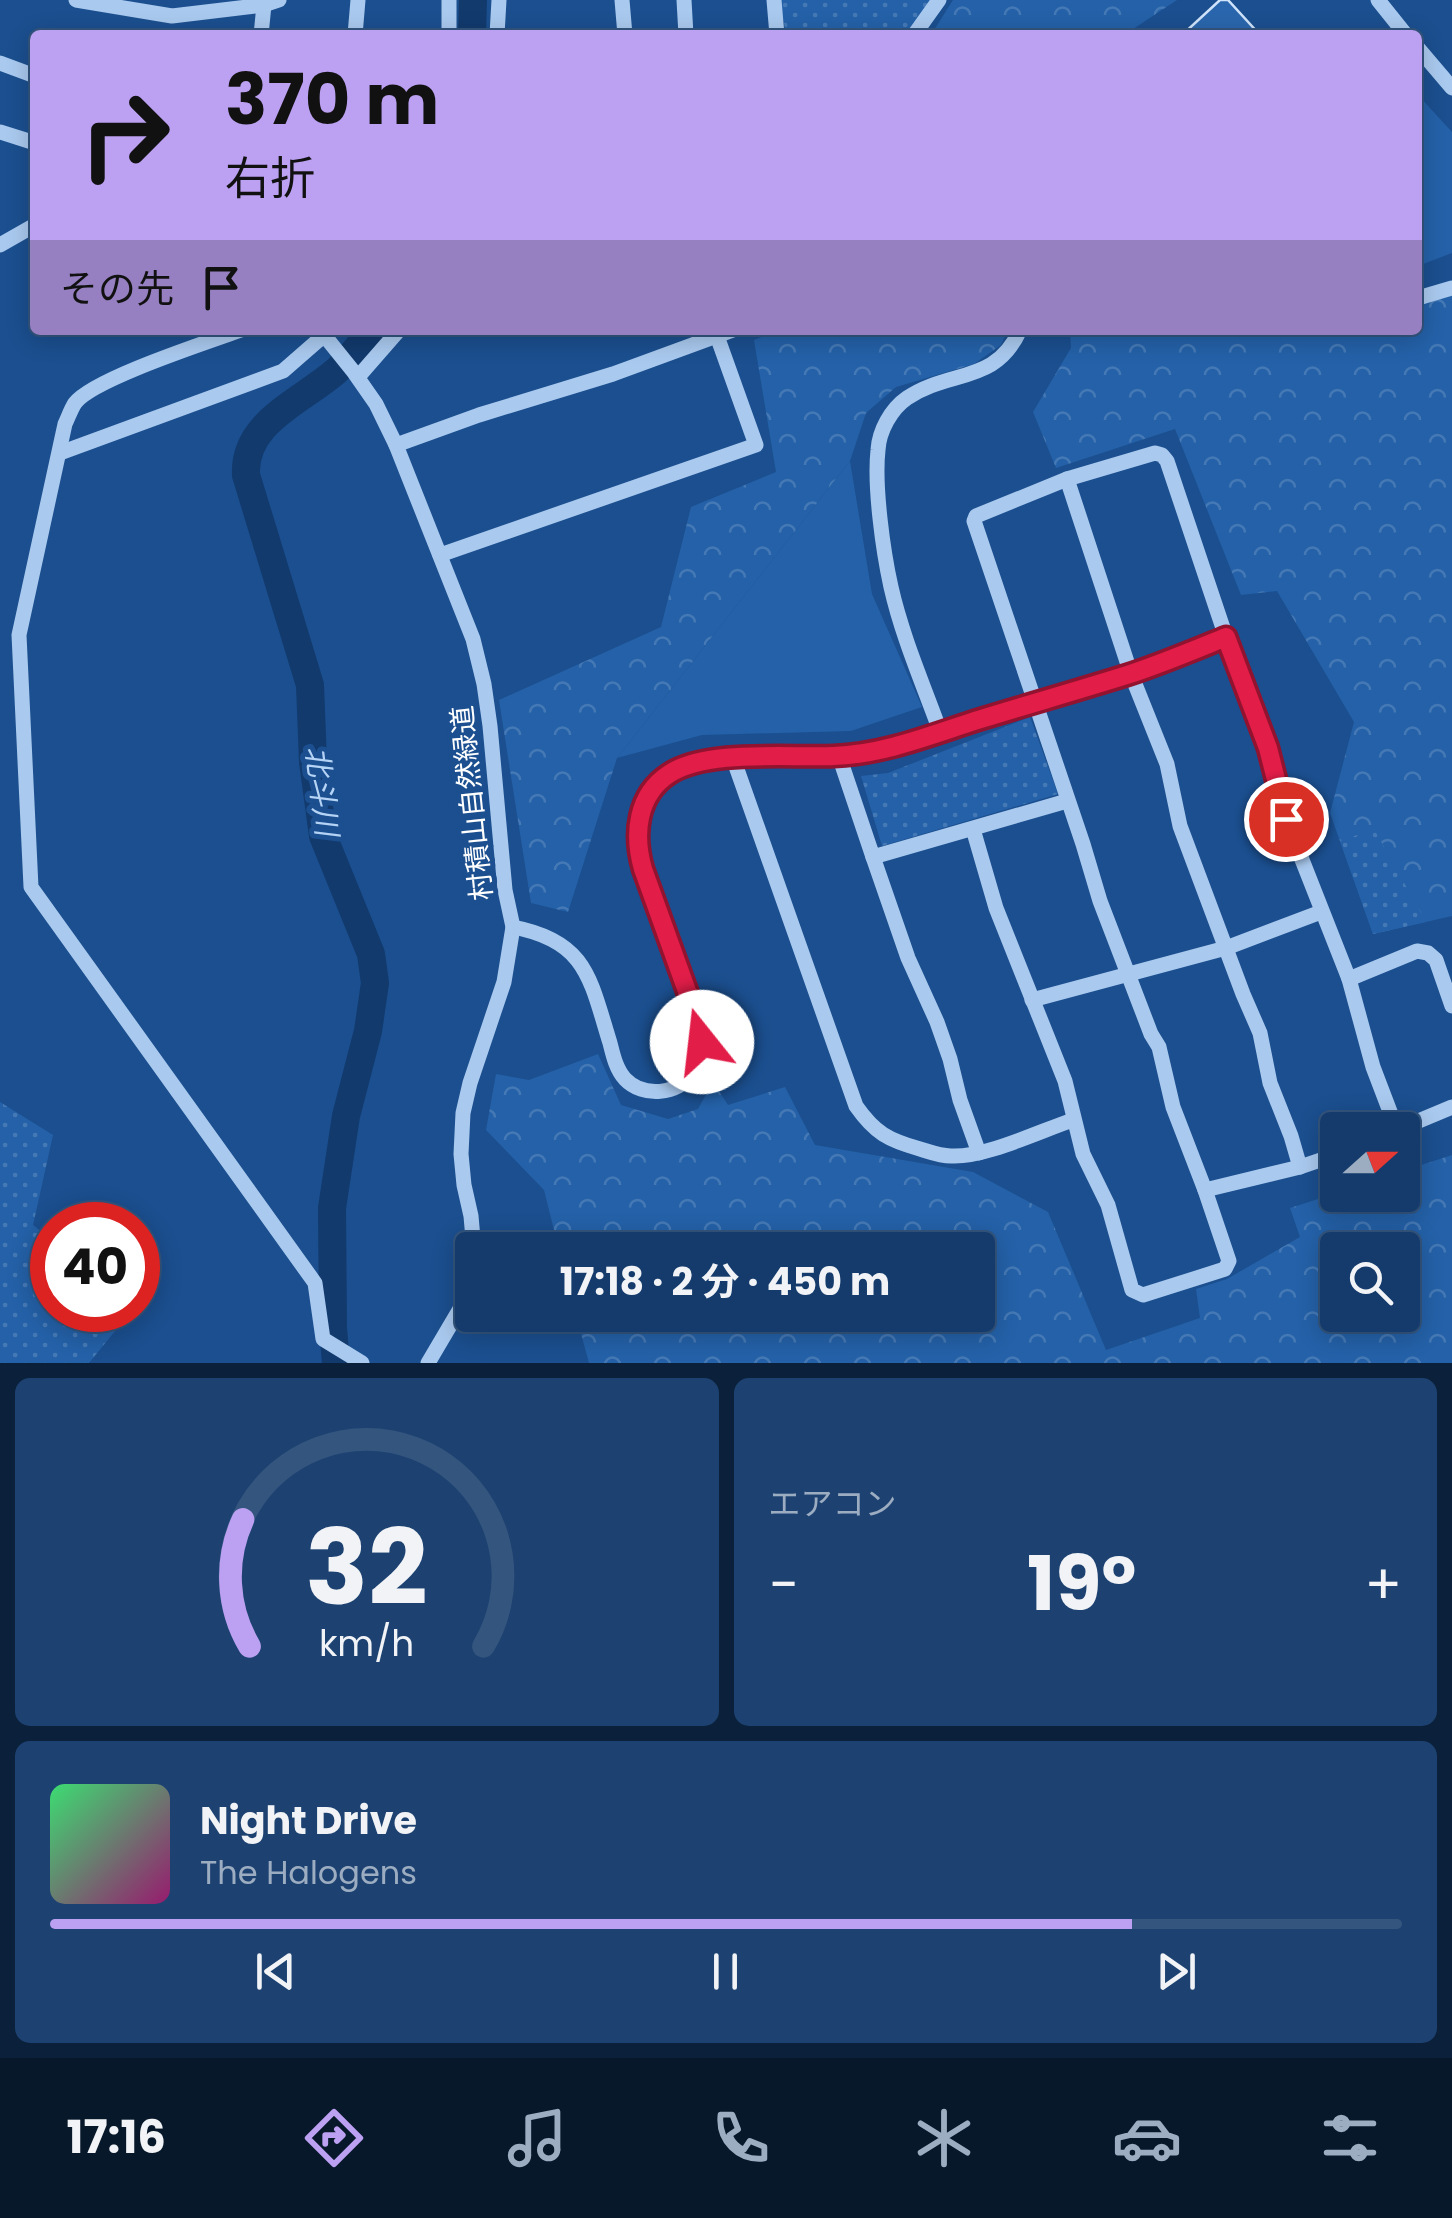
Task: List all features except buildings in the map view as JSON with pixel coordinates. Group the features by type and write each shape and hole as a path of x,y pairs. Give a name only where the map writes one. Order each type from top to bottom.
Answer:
{"street":[{"path":"76,0 172,16 271,2 263,30"},
{"path":"355,30 358,0"},
{"path":"449,30 450,0"},
{"path":"498,0 498,30"},
{"path":"622,0 625,30"},
{"path":"684,0 686,30"},
{"path":"774,0 777,30"},
{"path":"918,30 939,0"},
{"path":"1378,0 1402,30"},
{"path":"171,30 172,16"},
{"path":"1422,53 1452,88"},
{"path":"0,63 30,74"},
{"path":"0,132 30,141"},
{"path":"0,245 30,227"},
{"path":"1422,297 1452,288"},
{"path":"228,335 123,374 88,393 76,402 65,424 19,635 32,887 315,1283 322,1339 362,1363"},
{"path":"60,452 282,371 326,335"},
{"name":"村積山自然緑道","path":"326,335 376,404 396,446 472,639 484,684 505,890 513,927 504,982 463,1113 460,1154 472,1232"},
{"path":"396,446 719,335"},
{"path":"940,731 890,585 878,497 878,449 889,418 905,400 927,388 985,370 1009,352 1018,335"},
{"path":"355,374 395,336"},
{"path":"440,555 756,445 716,336"},
{"path":"973,829 996,908 1065,1081 1082,1154 1108,1205 1132,1290 1143,1295 1222,1271 1228,1264 1205,1190 1176,1118 1159,1046 1090,874 974,521 976,516 1067,479 1155,453 1162,455 1268,748 1286,819 1348,979 1390,1112"},
{"path":"1067,479 1131,674 1166,764 1180,826 1260,1033 1270,1083 1300,1168"},
{"path":"513,927 550,937 574,956 588,977 615,1061 626,1081 651,1092 669,1090 692,1075 702,1042 639,850 638,824 646,799 658,782 690,764 734,758 839,756 901,746 1131,674 1226,637"},
{"path":"839,756 908,958 937,1022 979,1152"},
{"path":"734,758 856,1106 869,1125 901,1144 954,1156 979,1152 1073,1120"},
{"path":"873,857 1068,800"},
{"path":"1032,1000 1226,948 1321,912"},
{"path":"1348,979 1422,951 1436,960 1452,1006"},
{"path":"1420,1121 1452,1108"},
{"path":"1205,1190 1320,1161"},
{"path":"428,1363 455,1317"}],"green space":[{"path":"780,0 932,0 910,30 785,30"},
{"path":"953,0 1177,0 1132,30 934,30"},
{"path":"1422,99 1452,132 1452,253 1422,264"},
{"path":"1452,283 1452,916 1373,934 1330,813 1354,722 1277,591 1241,595 1175,429 1056,468 1033,412 1071,348 1070,335 1422,335 1422,291"},
{"path":"766,335 1006,335 1001,345 974,364 896,387 866,413 850,461 617,758 568,912 531,903 499,700 661,627 691,507 776,472 754,340"},
{"path":"850,461 872,594 922,707 851,731 702,735 617,758"},
{"path":"1030,717 1058,794 882,846 861,776 888,773"},
{"path":"1374,829 1426,922 1373,934 1340,841"},
{"path":"598,1054 621,1105 668,1119 698,1109 713,1082 728,1105 785,1087 815,1145 973,1172 1048,1212 1106,1350 1200,1318 1196,1289 1227,1279 1300,1237 1290,1208 1320,1198 1320,1212 1420,1212 1420,1165 1452,1155 1452,1363 589,1363 581,1332 995,1332 995,1232 554,1232 544,1190 486,1130 496,1074 529,1080"},
{"path":"0,1102 53,1135 38,1202 30,1202 30,1332 114,1332 89,1363 0,1363"}],"waterway":[{"name":"北斗川","path":"472,30 473,0"},
{"name":"北斗川","path":"336,1363 332,1208 346,1116 368,1031 375,983 371,954 323,836 313,762 310,685 246,475 248,457 264,427 335,372 367,335"}],"route":[{"path":"702,1042 639,850 638,824 646,799 658,782 690,764 734,758 839,756 901,746 1131,674 1226,637 1268,748 1286,819"}]}
